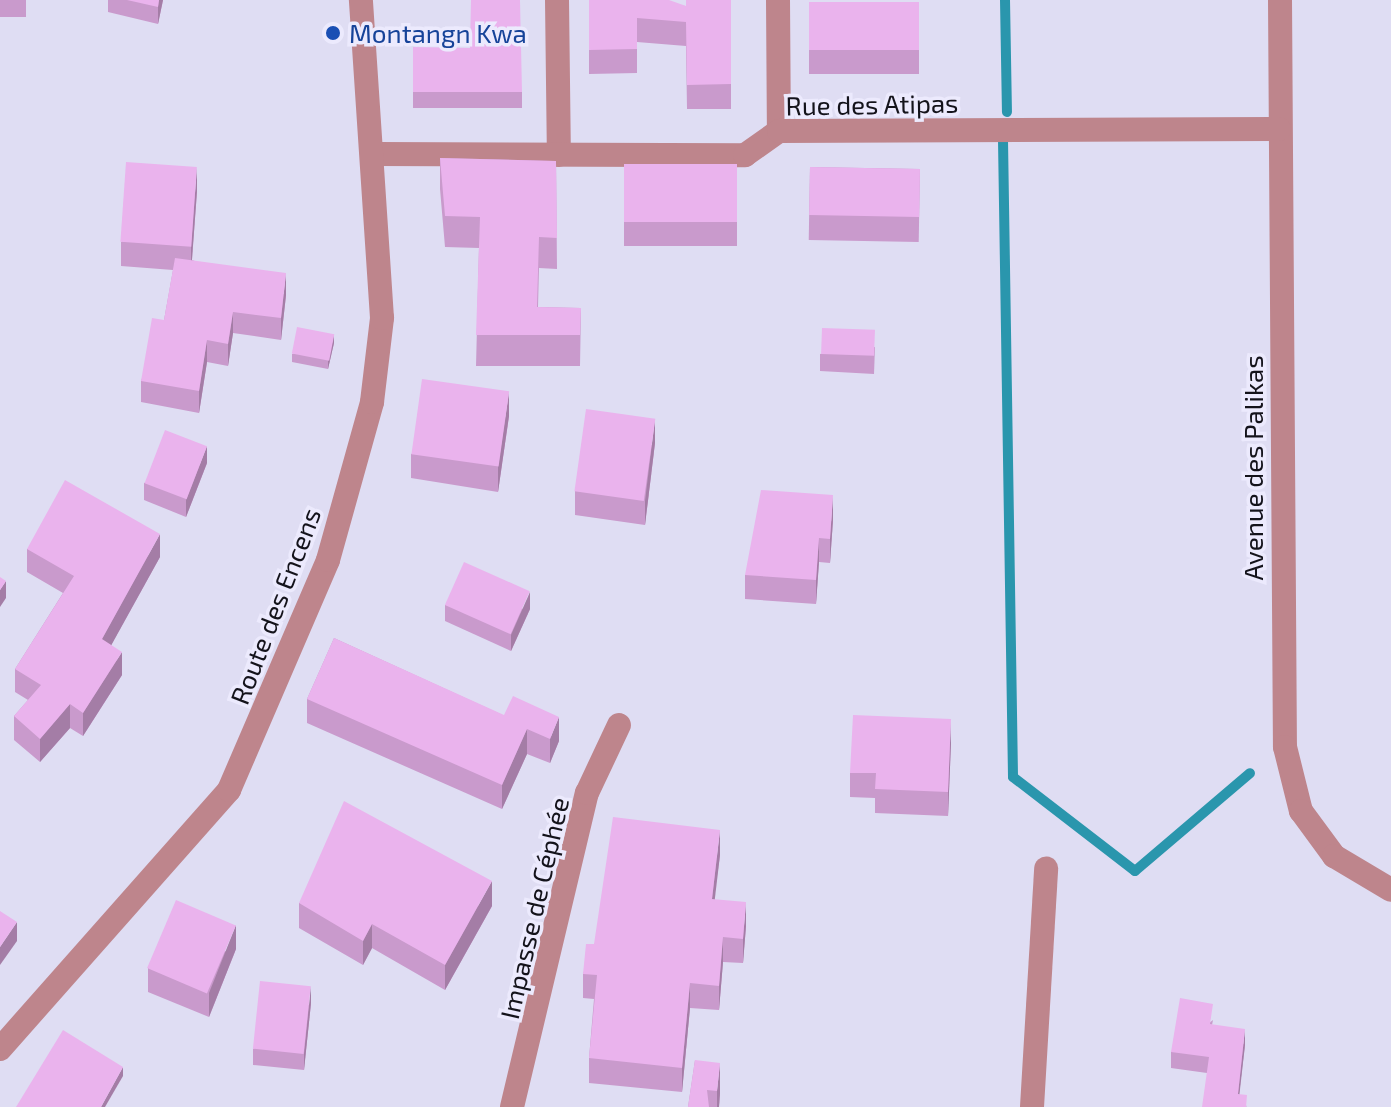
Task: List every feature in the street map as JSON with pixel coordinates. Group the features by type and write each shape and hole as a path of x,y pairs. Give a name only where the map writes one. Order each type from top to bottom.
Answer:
{"street":[{"name":"Route des Encens","path":"0,1049 229,790 264,716 328,560 372,402 382,318 377,154 361,0"},
{"path":"557,0 559,155"},
{"path":"778,0 779,131"},
{"name":"Avenue des Palikas","path":"1280,0 1285,747 1301,811 1334,856 1391,890"},
{"name":"Rue des Atipas","path":"377,154 745,155 779,131 1279,129"},
{"name":"Impasse de Céphée","path":"512,1107 587,793 619,725"},
{"path":"1032,1107 1046,868"}],"building":[{"path":"127,0 159,0 158,7"},
{"path":"471,0 520,0 522,92 413,92 413,47 470,48"},
{"path":"589,0 669,0 686,6 686,0 731,0 731,84 687,85 686,22 637,18 637,49 589,50"},
{"path":"809,2 919,2 919,50 809,50"},
{"path":"440,158 556,161 557,238 539,237 537,307 581,308 580,335 476,335 480,217 445,216"},
{"path":"126,162 197,167 191,247 120,242"},
{"path":"624,164 737,164 737,222 624,222"},
{"path":"810,167 920,169 919,217 809,215"},
{"path":"175,258 286,273 281,318 233,312 228,344 207,340 199,391 141,381 152,318 164,320"},
{"path":"297,327 334,334 329,361 292,354"},
{"path":"822,328 875,330 874,356 821,354"},
{"path":"422,379 509,391 499,467 411,454"},
{"path":"586,409 655,419 644,501 574,491"},
{"path":"165,430 207,446 187,499 145,483"},
{"path":"65,480 160,534 102,639 122,652 83,713 70,704 40,739 14,716 41,685 15,669 74,576 27,549"},
{"path":"761,490 833,495 830,539 819,538 816,580 745,575"},
{"path":"464,562 530,591 511,634 445,605"},
{"path":"334,638 504,715 513,696 559,717 550,739 527,729 502,785 307,699"},
{"path":"853,715 951,719 948,792 875,789 876,773 850,773"},
{"path":"344,801 492,881 445,965 372,924 363,941 299,903"},
{"path":"613,817 720,830 712,899 746,902 743,939 723,937 719,986 690,983 682,1068 589,1058 597,975 583,974 586,944 594,944"},
{"path":"176,900 236,925 207,994 147,968"},
{"path":"0,911 17,922 0,947"},
{"path":"260,981 311,986 304,1054 253,1049"},
{"path":"1180,998 1213,1004 1210,1024 1245,1029 1238,1094 1247,1095 1246,1107 1202,1107 1209,1057 1171,1052"},
{"path":"63,1030 123,1067 101,1107 16,1107"},
{"path":"695,1060 720,1063 717,1091 707,1090 709,1107 688,1107"}],"waterway":[{"path":"1005,0 1007,112"},
{"path":"1003,140 1013,777 1135,871 1250,773"}],"place":[{"name":"Montangn Kwa","path":"333,33"}]}
